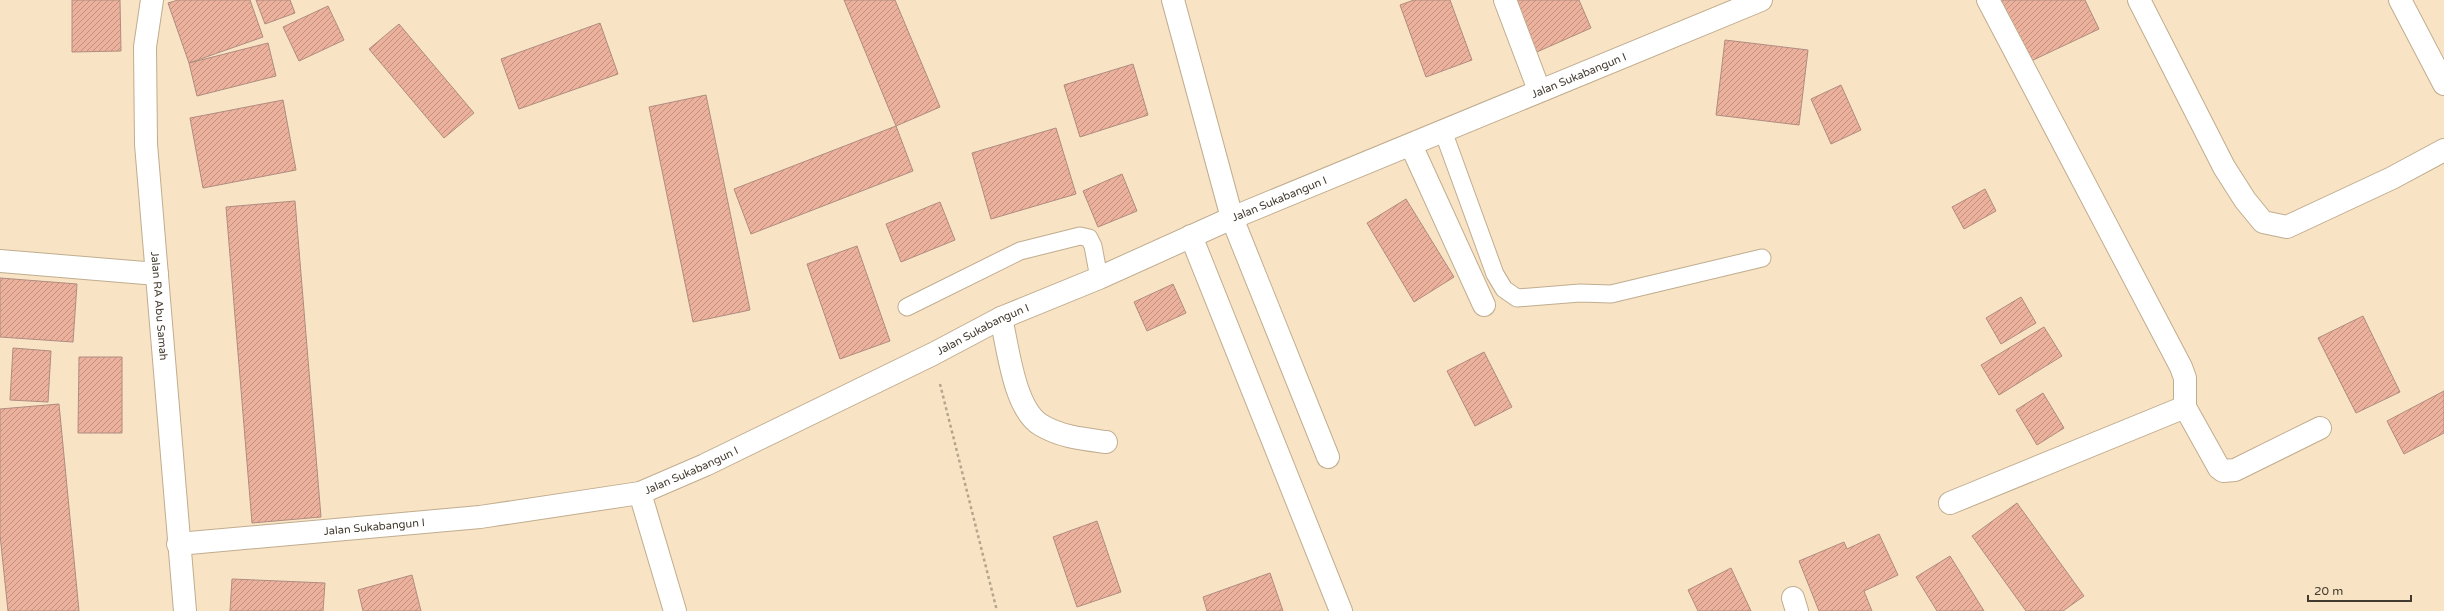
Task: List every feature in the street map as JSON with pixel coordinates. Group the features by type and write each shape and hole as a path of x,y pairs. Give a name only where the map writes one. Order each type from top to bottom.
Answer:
{"street":[{"name":"Jalan RA Abu Samah","path":"152,0 145,47 146,144 178,544 185,611"},
{"path":"1173,0 1232,218 1328,457"},
{"path":"1505,0 1539,90"},
{"name":"Jalan Sukabangun I","path":"178,544 480,517 640,493 705,465 933,354 1001,318 1099,278 1232,218 1411,145 1539,90 1761,0"},
{"path":"1988,0 2181,366 2185,378 2185,407 2223,471 2235,470 2320,428"},
{"path":"2139,0 2224,167 2245,200 2263,222 2286,227 2392,178 2444,150"},
{"path":"2400,0 2444,84"},
{"path":"1411,145 1484,305"},
{"path":"1191,236 1341,611"},
{"path":"0,261 157,274"},
{"path":"1001,318 1013,374 1023,405 1027,410 1040,425 1068,437 1106,442"},
{"path":"1950,503 2185,407"},
{"path":"640,493 675,611"}],"lane":[{"path":"1443,131 1495,274 1504,289 1517,298 1580,293 1611,294 1762,258"},
{"path":"907,307 1020,251 1080,236 1089,238 1093,246 1099,278"}],"path":[{"path":"933,354 997,611"}],"building":[{"path":"72,0 120,0 121,51 72,52"},
{"path":"178,0 250,0 263,37 189,63 168,3"},
{"path":"256,0 290,0 295,13 265,24"},
{"path":"844,0 895,0 940,107 896,126"},
{"path":"1414,0 1450,0 1472,60 1426,77 1400,5"},
{"path":"1507,0 1579,0 1591,28 1530,55"},
{"path":"2000,0 2085,0 2099,29 2029,62"},
{"path":"328,6 344,40 299,61 283,27"},
{"path":"600,23 618,74 519,109 501,59"},
{"path":"399,24 474,113 444,138 369,49"},
{"path":"1725,40 1808,50 1799,125 1716,115"},
{"path":"268,43 276,76 197,96 189,63"},
{"path":"1133,64 1148,115 1080,137 1064,85"},
{"path":"1841,85 1861,130 1831,144 1811,99"},
{"path":"706,95 750,310 693,322 649,107"},
{"path":"283,100 296,170 203,188 190,118"},
{"path":"896,126 913,171 751,234 734,189"},
{"path":"1056,128 1076,194 991,219 972,153"},
{"path":"1122,174 1137,211 1098,227 1083,191"},
{"path":"1985,189 1996,211 1964,229 1952,207"},
{"path":"1406,199 1454,277 1414,302 1367,223"},
{"path":"295,201 321,517 252,523 226,207"},
{"path":"940,202 955,240 901,262 886,224"},
{"path":"857,246 890,341 840,359 807,264"},
{"path":"0,278 77,284 73,342 0,337"},
{"path":"1173,284 1186,313 1147,331 1134,302"},
{"path":"2021,297 2036,323 2001,344 1986,318"},
{"path":"2363,316 2400,392 2356,413 2318,338"},
{"path":"2044,327 2062,356 1999,395 1981,365"},
{"path":"13,348 51,351 48,402 10,400"},
{"path":"1484,352 1512,407 1475,426 1447,371"},
{"path":"79,357 122,357 122,433 78,433"},
{"path":"2444,391 2444,433 2404,454 2387,421"},
{"path":"2043,393 2064,428 2037,445 2016,410"},
{"path":"59,404 79,611 8,611 0,535 0,409"},
{"path":"2017,503 2084,596 2063,611 2026,611 1972,536"},
{"path":"1097,521 1121,592 1077,607 1053,537"},
{"path":"1879,534 1898,575 1864,591 1872,611 1819,611 1799,561 1844,542 1847,549"},
{"path":"1950,556 1984,611 1937,611 1916,577"},
{"path":"1731,568 1751,611 1698,611 1688,590"},
{"path":"1270,573 1283,611 1207,611 1203,597"},
{"path":"412,575 421,611 363,611 358,590"},
{"path":"232,579 325,583 323,611 230,611"}]}
